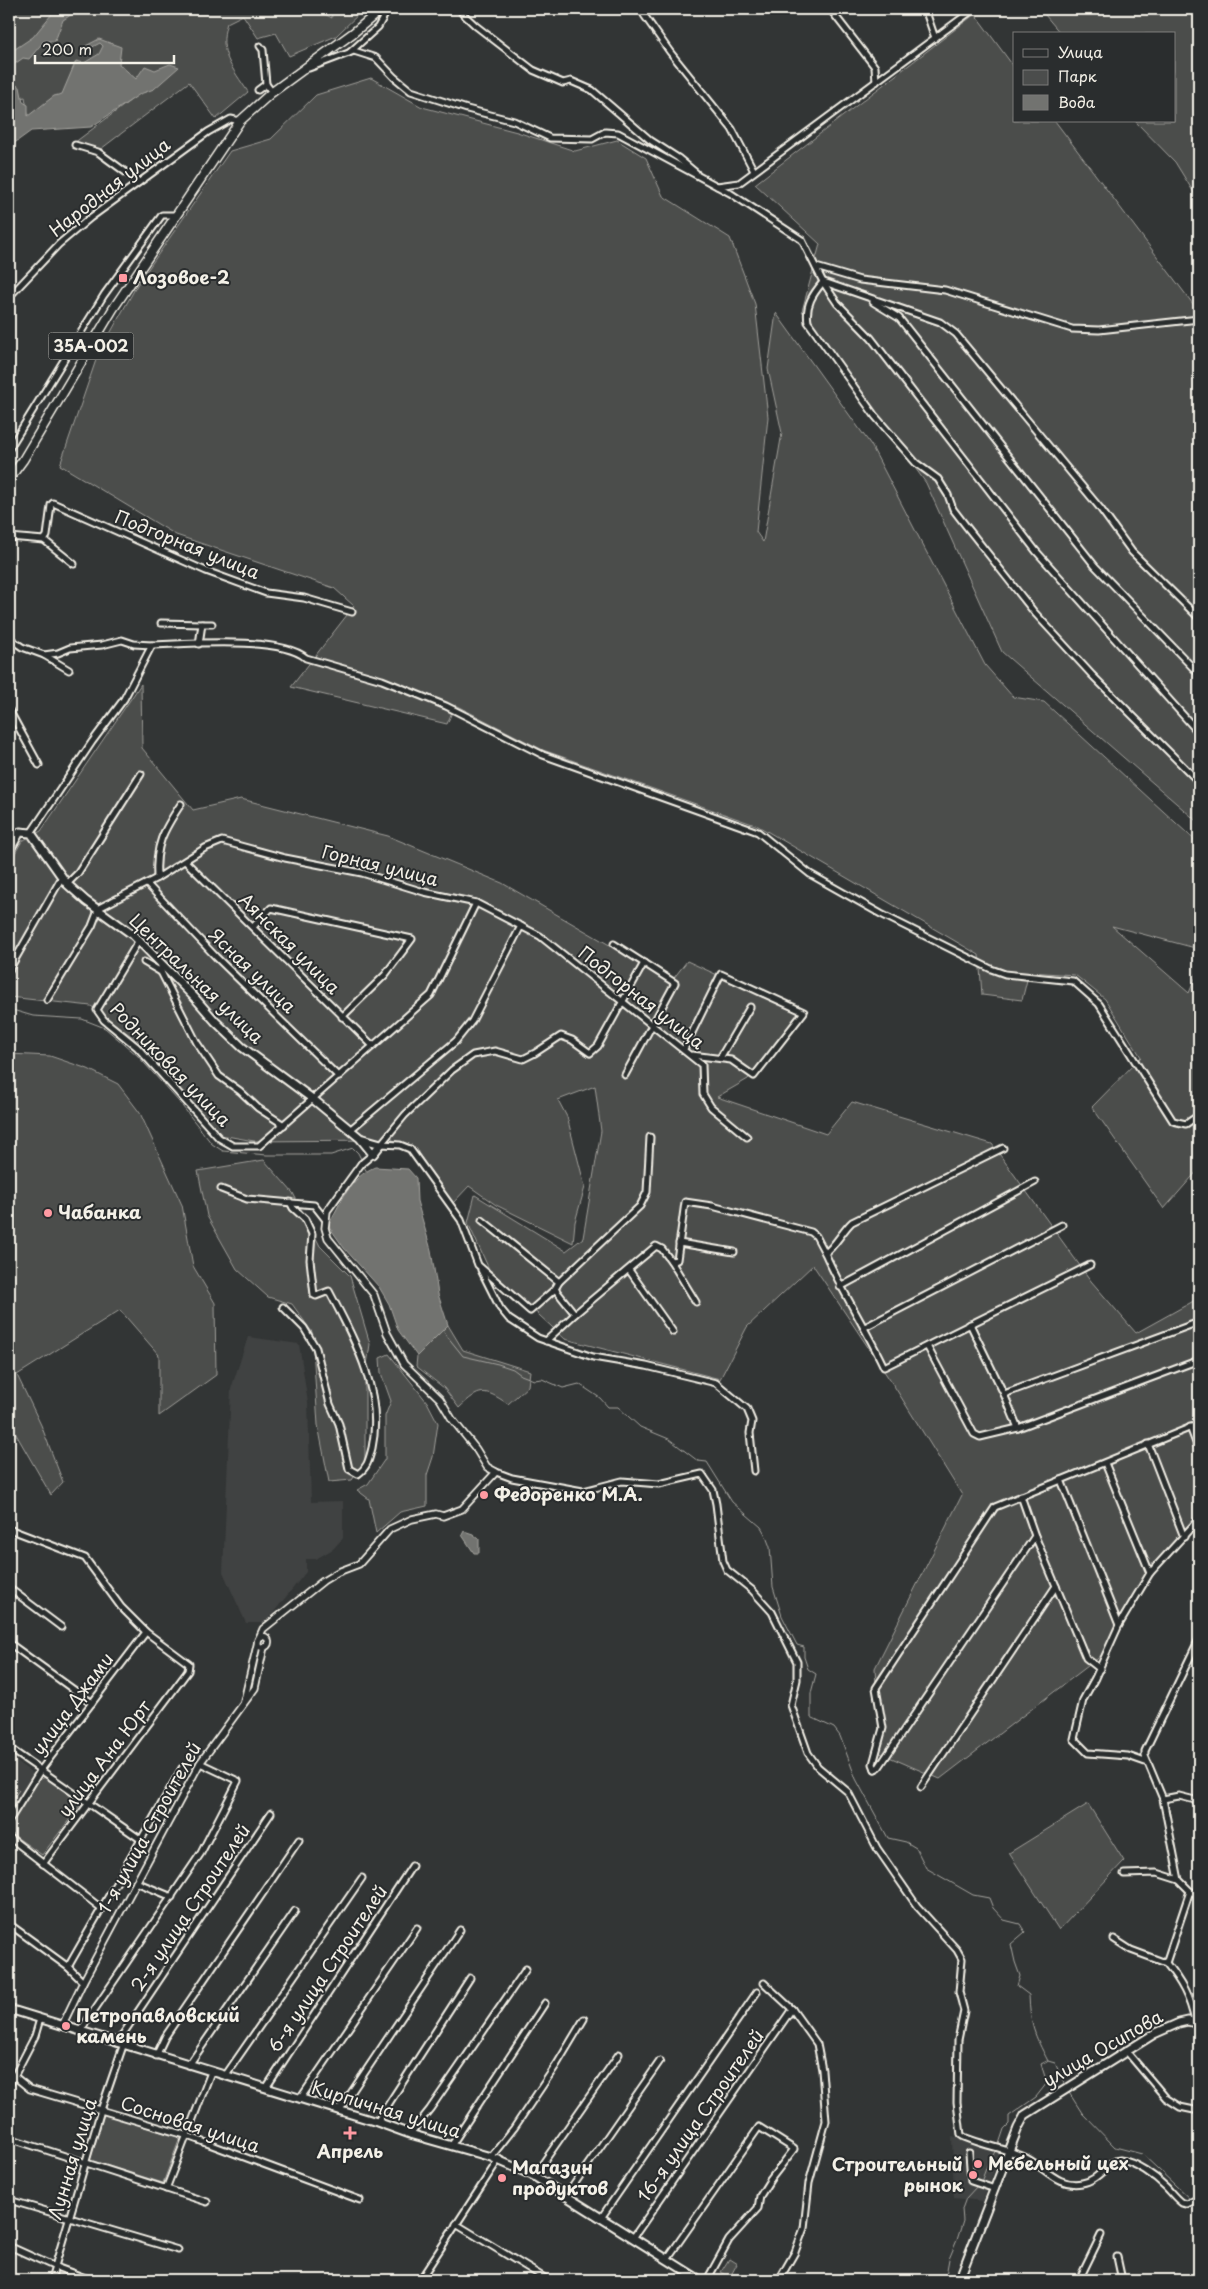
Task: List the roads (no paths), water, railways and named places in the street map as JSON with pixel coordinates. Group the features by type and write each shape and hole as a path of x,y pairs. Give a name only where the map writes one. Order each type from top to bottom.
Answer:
{"main road":[{"name":"35А-002","path":"9,479 23,460 113,308 240,121 272,92 383,9"},
{"path":"9,851 20,832 31,833"},
{"name":"Центральная улица","path":"31,833 67,884 86,901 99,908 139,940 242,1047 314,1100 360,1138 381,1144"},
{"path":"360,1138 373,1154 381,1144"},
{"name":"Кирпичная улица","path":"9,2009 156,2056 377,2122 410,2134 495,2158 534,2176 700,2280"},
{"name":"улица Осипова","path":"1009,2152 1018,2128 1026,2114 1063,2089 1167,2028 1179,2023 1197,2023"},
{"path":"960,2280 1009,2152"}],"street":[{"path":"348,53 378,27 383,9"},
{"path":"461,9 462,13 476,26 532,70 563,84 571,81 592,90 650,140 678,158 704,179"},
{"path":"830,9 875,67 876,82"},
{"path":"925,9 935,38"},
{"path":"717,186 739,183 974,9"},
{"path":"644,15 670,52 732,129 754,172"},
{"path":"260,46 263,50 266,84 272,92"},
{"path":"299,72 354,51 376,58 411,91 467,110 514,121 550,138 592,139 605,132 618,133 717,186 802,240 823,282 837,303 871,338 1036,551 1199,733"},
{"path":"258,90 266,84"},
{"name":"Народная улица","path":"9,296 59,244 139,182 208,132 231,119 240,121"},
{"path":"75,145 98,152 139,182"},
{"path":"9,449 104,295 162,215 176,215"},
{"path":"816,267 860,280 945,290 1072,329 1099,330 1199,319"},
{"path":"823,282 940,322 956,334 1100,508 1132,552 1199,618"},
{"path":"823,282 810,300 807,315 808,322 875,416 916,463 938,479 948,495 953,509 1034,612 1092,675 1199,782"},
{"path":"868,298 883,310 899,318 1095,566 1199,674"},
{"name":"Подгорная улица","path":"44,540 47,536 50,506 53,503 206,571 266,593 304,598 352,612"},
{"path":"9,537 44,540 74,564"},
{"path":"161,623 212,624"},
{"path":"199,644 202,624"},
{"path":"9,638 22,647 44,655 69,670"},
{"path":"44,655 70,648 102,645 122,640 134,644 152,645 266,644 298,651 306,658 382,680 446,706 543,755 758,832 810,874 881,914 991,969 1005,974 1073,981 1100,1004 1173,1122 1186,1124 1199,1115"},
{"path":"31,833 92,742 124,699 152,645"},
{"path":"9,710 40,765"},
{"path":"67,884 78,873 141,774"},
{"path":"157,878 156,861 159,842 181,804"},
{"path":"9,837 20,832"},
{"name":"Горная улица","path":"99,908 147,884 205,848 222,841 285,858 362,873 424,892 476,903 540,936 561,953"},
{"name":"Аянская улица","path":"185,861 373,1046"},
{"path":"9,970 62,877"},
{"name":"Ясная улица","path":"147,884 216,957 339,1077"},
{"name":"Родниковая улица","path":"139,940 97,1010 104,1020 137,1047 219,1138 233,1146 259,1146 314,1100 431,995 476,903"},
{"path":"47,1000 92,926 99,908"},
{"path":"253,927 271,908 412,939 385,975 342,1017"},
{"path":"351,1129 456,1041 472,1021 521,926"},
{"path":"614,944 675,983 625,1075"},
{"name":"Подгорная улица","path":"561,953 691,1054 702,1065 703,1094 711,1107 747,1137"},
{"path":"144,962 161,972"},
{"path":"161,963 161,972 197,1043 219,1076 240,1091 258,1108 284,1125"},
{"path":"381,1144 404,1115 452,1070 474,1055 495,1051 523,1059 561,1036 572,1040 590,1053 598,1046 644,963"},
{"path":"684,1049 721,974 804,1012 754,1076 731,1060 691,1054"},
{"path":"720,1058 750,1007"},
{"path":"478,1265 530,1311 640,1206 647,1192 650,1137"},
{"path":"381,1144 400,1145 410,1149 461,1220 478,1265 500,1308 509,1319 546,1341 593,1358 646,1366 716,1383 747,1408 752,1421 750,1433 754,1471"},
{"path":"825,1253 830,1251 842,1231 852,1222 1004,1148"},
{"path":"325,1219 336,1198 361,1164 373,1154"},
{"path":"840,1287 1035,1182"},
{"path":"221,1189 247,1199 314,1205 325,1219 328,1238 374,1295 387,1333 404,1364 440,1399 452,1419 476,1449 487,1467 491,1478"},
{"path":"283,1307 304,1328 316,1348 330,1404 339,1424 349,1469 358,1474 368,1463 374,1440 375,1411 369,1377 330,1291 314,1295 310,1260 312,1234 306,1219 293,1208 290,1202"},
{"path":"671,1261 677,1260 685,1202 712,1206 811,1232 816,1236 840,1287 865,1327 884,1367 1090,1265"},
{"path":"482,1220 559,1282"},
{"path":"865,1327 1062,1225"},
{"path":"679,1243 734,1252"},
{"path":"546,1341 656,1246 662,1249 671,1261 696,1302"},
{"path":"629,1270 673,1332"},
{"path":"555,1289 575,1314"},
{"path":"1004,1394 1199,1322"},
{"path":"970,1324 1004,1394 1018,1428"},
{"path":"927,1346 974,1434 980,1437 1018,1428 1199,1360"},
{"path":"1035,1536 879,1767 875,1769 873,1764 883,1728 876,1688 995,1507 1199,1424"},
{"path":"1190,1427 1199,1451"},
{"path":"1148,1444 1184,1537"},
{"path":"1104,1463 1150,1574"},
{"path":"487,1467 499,1473 564,1489 583,1491 622,1480 658,1484 702,1474 713,1490 723,1561 727,1570 752,1590 772,1612 796,1662 796,1680 791,1705 808,1753 818,1767 848,1792 883,1857 917,1906 957,1950 962,1959 959,1992 964,2011 958,2040 957,2102 959,2132 966,2139 986,2143 1027,2158 1051,2177 1072,2184 1092,2181 1114,2162 1121,2160 1152,2176 1182,2203 1187,2204 1199,2198"},
{"path":"237,1714 247,1692 258,1640 263,1629 323,1581 338,1572 359,1564 390,1530 420,1517 436,1514 443,1516 462,1509 491,1478 499,1473"},
{"path":"1061,1480 1119,1625"},
{"path":"1021,1496 1035,1536 1086,1658 1100,1669"},
{"path":"1148,1763 1128,1756 1088,1753 1074,1739 1083,1700 1100,1669 1119,1625 1150,1574 1199,1520"},
{"path":"9,1529 85,1558 121,1607 146,1632"},
{"path":"922,1787 1056,1586"},
{"path":"9,1588 61,1627"},
{"path":"258,1640 260,1646 264,1647 269,1644 263,1629"},
{"name":"улица Ана Юрт","path":"43,1864 188,1671 188,1664 146,1632"},
{"name":"улица Джами","path":"9,1821 40,1771 146,1632"},
{"path":"258,1640 264,1636 268,1639"},
{"path":"1179,1880 1163,1798 1145,1756 1145,1751 1199,1639"},
{"path":"9,1643 92,1703"},
{"name":"1-я улица Строителей","path":"62,2026 83,1982 200,1763 255,1688 264,1647"},
{"path":"9,1748 140,1839"},
{"path":"80,2031 201,1853 238,1780 200,1763"},
{"path":"68,1967 100,1908 182,1768"},
{"path":"1163,1798 1179,1796 1199,1801"},
{"name":"2-я улица Строителей","path":"120,2044 271,1813"},
{"path":"9,1837 100,1908"},
{"path":"156,2056 165,2037 299,1840"},
{"name":"6-я улица Строителей","path":"266,2088 408,1875 412,1866"},
{"path":"1124,1874 1157,1873 1179,1880 1190,1891 1199,1895"},
{"path":"226,2076 362,1878"},
{"path":"136,1882 172,1897"},
{"path":"1166,1963 1190,1891"},
{"path":"189,2065 295,1912"},
{"path":"9,1924 68,1967 83,1982"},
{"path":"300,2099 417,1928"},
{"path":"339,2111 460,1930"},
{"path":"1114,1939 1132,1950 1166,1963 1183,1984 1197,2023"},
{"path":"410,2134 430,2109 526,1969"},
{"path":"377,2122 470,1978"},
{"path":"764,1983 792,2009 817,2044 822,2070 826,2121 809,2183 804,2228 795,2252 779,2280"},
{"path":"600,2218 757,1992"},
{"path":"451,2146 545,2003"},
{"name":"16-я улица Строителей","path":"633,2238 792,2009"},
{"path":"9,2086 12,2075 35,2036 40,2019"},
{"path":"420,2280 584,2019"},
{"name":"Лунная улица","path":"50,2280 86,2164 120,2044"},
{"path":"1127,2052 1166,2098 1180,2107 1199,2111"},
{"path":"534,2176 619,2054"},
{"path":"566,2196 660,2061"},
{"path":"166,2189 211,2072"},
{"name":"Сосновая улица","path":"12,2075 30,2089 186,2135 360,2200"},
{"path":"667,2259 760,2127 794,2149 760,2196 758,2208 729,2240 706,2280"},
{"path":"9,2138 207,2202"},
{"path":"969,2152 971,2181 995,2189"},
{"path":"9,2200 178,2250"},
{"path":"456,2224 548,2280"},
{"path":"1079,2280 1101,2235"},
{"path":"9,2246 53,2266 91,2280"},
{"path":"1117,2257 1122,2280"},
{"path":"424,2275 432,2280"}],"water":[{"path":"56,9 80,9 63,20 55,41 44,41 29,59 23,58 9,68 9,53 33,37"},
{"path":"99,39 121,47 119,64 136,79 145,66 155,70 170,64 179,67 154,89 140,94 91,127 31,131 9,147 9,114 11,116 13,101 9,96 9,68 10,82 20,87 23,102 28,105 28,116 54,96 62,94 76,61 84,63 99,54 103,46 100,43 83,52 80,49"},
{"path":"375,1167 408,1169 416,1178 417,1201 431,1250 438,1294 448,1325 417,1356 398,1330 389,1304 379,1287 344,1248 328,1225 353,1184 366,1171"},
{"path":"464,1531 473,1534 479,1539 479,1553 474,1553 462,1535"}],"waterway":[{"path":"9,1009 33,1016 82,1019 105,1028 137,1055 179,1102 212,1144 223,1151 267,1155 331,1155 353,1148 362,1161"},
{"path":"363,1165 367,1172"},
{"path":"443,1331 463,1356 498,1364 513,1369 521,1375 534,1380 542,1379 563,1388 579,1384 600,1398 608,1407 618,1407 640,1427 669,1439 698,1461 707,1462 732,1502 761,1527 770,1547 773,1587 782,1616 797,1645 804,1647 804,1657 808,1669 816,1674 811,1693 811,1717 834,1728 840,1736 856,1779 888,1838 906,1842 916,1848 926,1868 973,1895 989,1898 993,1908 1004,1920 1020,1924 1025,1932 1011,1944 1020,1976 1017,1986 1029,1995 1030,2014 1036,2036 1048,2061 1055,2063 1065,2085"},
{"path":"998,2147 1004,2129 1009,2124 1009,2116 1036,2097 1047,2083 1041,2064 1047,2061"},
{"path":"1068,2091 1082,2113 1115,2147 1142,2154 1191,2200"},
{"path":"981,2182 988,2163 996,2150"},
{"path":"940,2280 946,2275 949,2259 963,2221 962,2209 966,2198 978,2185"},
{"path":"1193,2203 1199,2209"}],"place":[{"name":"Лозовое-2","path":"123,278"},
{"name":"Чабанка","path":"48,1213"},
{"name":"Федоренко М.А.","path":"484,1495"},
{"name":"Петропавловский камень","path":"66,2026"},
{"name":"Апрель","path":"350,2133"},
{"name":"Мебельный цех","path":"978,2164"},
{"name":"Строительный рынок","path":"973,2175"},
{"name":"Магазин продуктов","path":"502,2178"}]}
